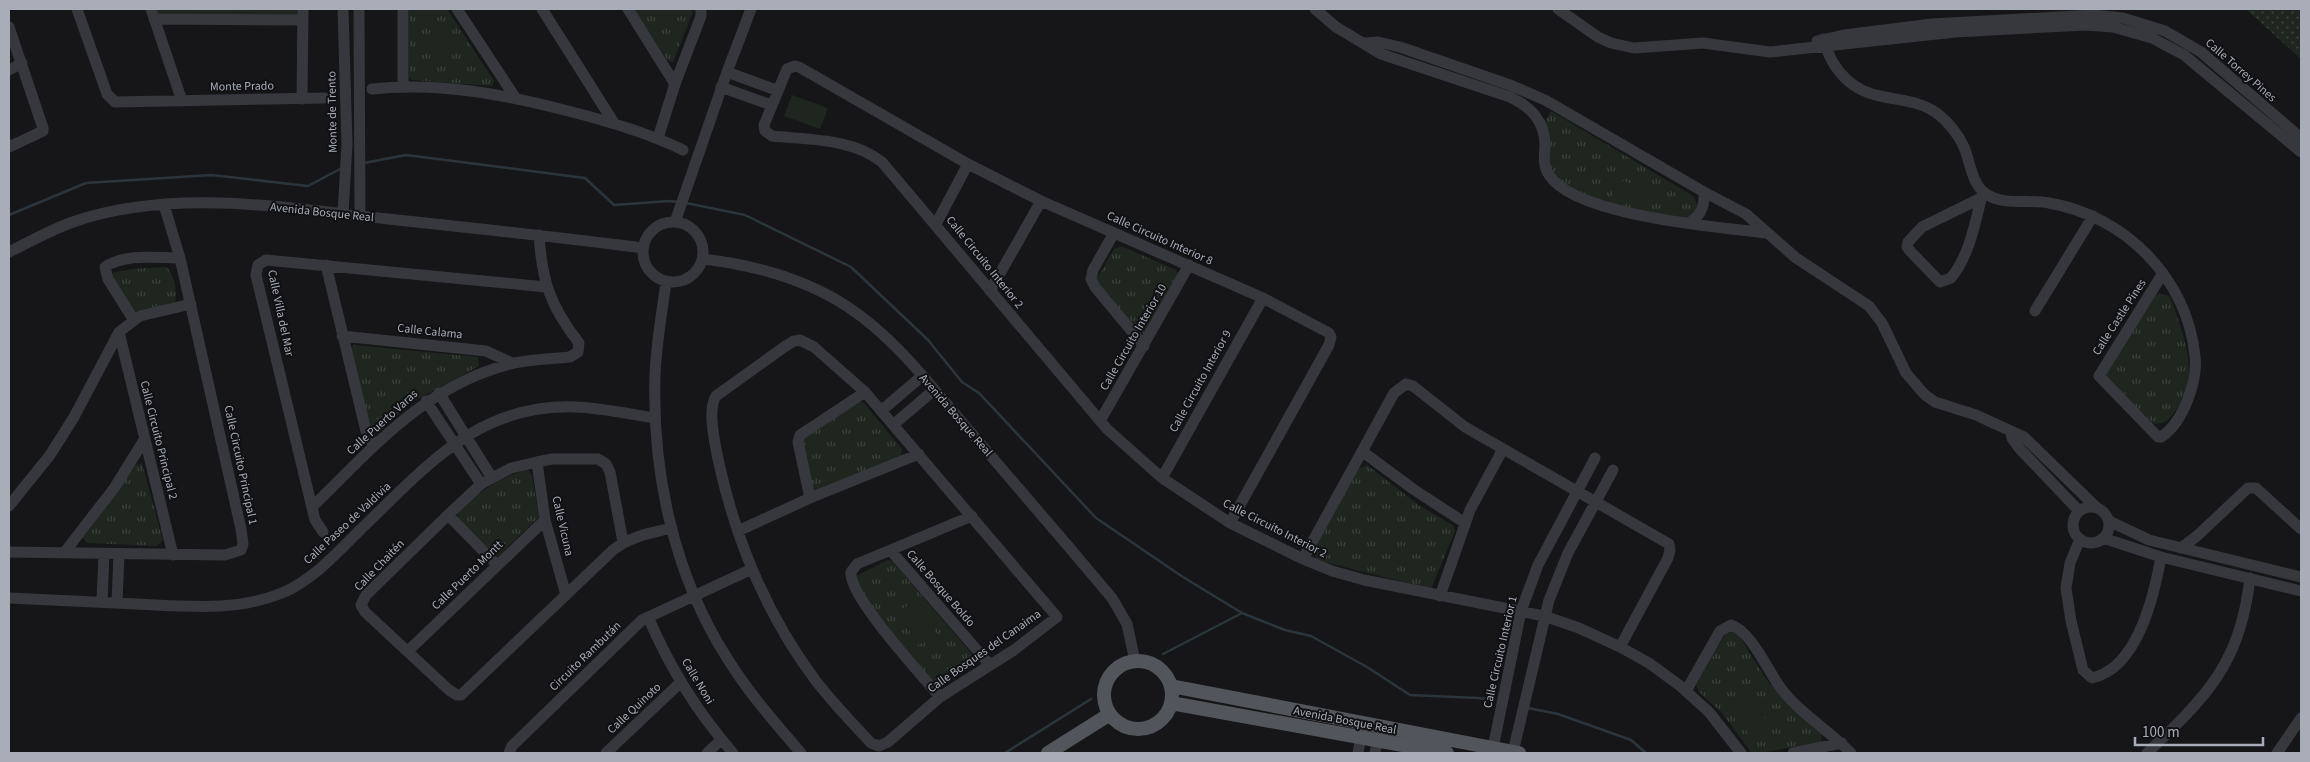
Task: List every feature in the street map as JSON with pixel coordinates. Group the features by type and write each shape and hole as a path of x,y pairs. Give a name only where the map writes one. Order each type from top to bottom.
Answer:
{"main road":[{"path":"1134,661 1144,661 1161,670 1171,686 1171,703 1162,718 1145,728 1125,726 1110,714 1104,695 1106,685 1116,669 1134,661"},
{"name":"Avenida Bosque Real","path":"1171,686 1362,730 1377,740 1447,753"},
{"name":"Avenida Bosque Real","path":"1171,703 1362,730"},
{"path":"1048,753 1110,714"},
{"name":"Avenida Bosque Real","path":"1377,740 1493,748 1516,752"}],"street":[{"name":"Monte Prado","path":"77,9 107,94 111,99 120,103 325,98"},
{"name":"Monte de Trento","path":"343,9 347,144 343,214"},
{"path":"359,9 360,216"},
{"path":"403,9 404,86"},
{"path":"457,9 515,97"},
{"path":"542,9 614,123"},
{"path":"628,9 675,84"},
{"path":"658,138 675,84 701,16 701,9"},
{"path":"675,222 727,72 752,9"},
{"path":"1315,9 1336,27 1381,54 1522,102 1532,110 1542,126 1545,139 1545,167 1550,177 1560,186 1589,201 1666,221 1766,233"},
{"name":"Calle Torrey Pines","path":"1558,9 1598,37 1611,43 1634,48 1703,43 1770,52 1932,24 2093,15 2123,18 2165,31 2201,52 2301,138"},
{"path":"182,101 153,14 303,14 302,99"},
{"name":"Calle Torrey Pines","path":"1824,43 1955,32 2085,25 2113,27 2152,38 2184,55 2301,152"},
{"path":"9,27 42,120 43,131 9,147"},
{"path":"1365,43 1378,42 1400,47 1510,85 1545,100 1704,192 1746,214 1766,233 1803,262 1869,306 1882,323 1906,374 1926,395 1935,402 1976,415 2024,437 2102,511 2109,521 2138,536 2301,577"},
{"path":"1824,43 1828,56 1838,71 1858,88 1878,96 1925,106 1940,116 1958,137 1982,195 1968,247 1951,278 1940,282 1911,252 1907,247 1908,242 1915,232 1929,223 1982,195"},
{"path":"9,70 22,63"},
{"name":"Calle Circuito Interior 2","path":"790,67 784,73 776,90 764,125 768,134 838,143 874,155 894,174 1100,421 1115,437 1162,478 1230,523 1303,559 1364,580 1544,616 1579,628 1620,647 1650,664 1686,691 1709,712 1741,753"},
{"name":"Calle Circuito Interior 8","path":"790,67 799,68 968,164 1040,202 1263,298 1329,333 1330,341 1230,523"},
{"path":"727,72 776,90"},
{"path":"372,89 404,86 439,87 515,97 614,123 658,138 683,150"},
{"path":"722,87 771,105"},
{"path":"936,224 968,164"},
{"path":"346,172 360,171"},
{"path":"1689,223 1698,217 1702,211 1704,192"},
{"name":"Calle Castle Pines","path":"1982,195 2002,200 2048,203 2071,208 2093,216 2133,241 2163,273 2178,297 2188,319 2196,364 2192,388 2186,404 2167,432 2158,437 2099,376 2163,273"},
{"path":"990,291 1040,202"},
{"name":"Avenida Bosque Real","path":"9,252 69,223 112,212 164,205 230,203 539,235 643,248"},
{"name":"Calle Circuito Principal 1","path":"9,552 225,555 235,554 241,550 243,544 191,304 164,205"},
{"path":"2035,310 2093,216"},
{"path":"675,222 685,224 694,230 700,238 703,258 693,275 685,280 666,282 648,270 643,248 645,240 657,226 675,222"},
{"path":"1114,233 1093,270 1091,279 1095,287 1144,346"},
{"name":"Calle Puerto Varas","path":"312,506 374,446 426,401 439,393 472,376 512,363 570,357 578,352 579,343 562,320 546,287 539,235"},
{"path":"134,319 108,279 105,267 116,260 180,258"},
{"name":"Avenida Bosque Real","path":"703,258 738,263 767,270 824,293 870,323 922,376 1119,607 1127,624 1134,661"},
{"name":"Calle Villa del Mar","path":"322,532 315,520 256,270 258,265 266,260 546,287"},
{"path":"326,265 366,431 374,446"},
{"name":"Calle Circuito Interior 10","path":"1100,421 1189,266"},
{"path":"666,282 657,341 654,418 659,472 681,561 694,596 725,656 744,684 801,753"},
{"name":"Calle Circuito Interior 9","path":"1162,478 1263,298"},
{"path":"9,506 50,455 74,417 119,332 134,319 191,304"},
{"name":"Calle Circuito Principal 2","path":"119,332 173,555"},
{"name":"Calle Calama","path":"342,336 486,351 512,363"},
{"name":"Calle Bosques del Canaima","path":"800,340 814,347 865,392 881,411 1057,617 990,666 940,697 884,745 879,746 871,744 815,680 786,636 752,569 728,500 715,443 712,407 716,396 784,347 800,340"},
{"path":"881,411 922,376"},
{"path":"1303,559 1394,394 1406,384 1413,386 1465,427 1666,542 1670,547 1668,558 1620,647"},
{"path":"893,425 934,390"},
{"path":"810,498 798,442 800,435 865,392"},
{"path":"439,393 492,478"},
{"path":"426,401 481,484"},
{"name":"Calle Paseo de Valdivia","path":"9,598 201,606 231,605 257,601 284,592 310,576 454,443 508,416 533,409 577,407 654,418"},
{"path":"2010,432 2019,448 2080,511"},
{"path":"64,553 115,487 144,440"},
{"path":"1440,596 1465,523 1503,449"},
{"path":"1363,452 1413,489 1465,523"},
{"path":"738,530 810,498 919,454"},
{"name":"Calle Circuito Interior 1","path":"1493,748 1521,611 1538,565 1595,458"},
{"name":"Calle Chaitén","path":"623,542 610,472 606,464 598,460 552,459 512,468 481,484 363,599 361,605 365,612 449,690 457,695 461,695 623,542 672,528"},
{"name":"Calle Vicuna","path":"537,462 545,520 566,595"},
{"path":"1516,752 1544,616 1558,575 1612,470"},
{"path":"2181,548 2198,536 2248,488 2256,488 2301,529"},
{"path":"2097,508 2091,507 2080,511 2074,522 2076,534 2080,539 2092,542 2103,538 2107,533 2109,521"},
{"path":"448,515 497,565"},
{"name":"Calle Bosque Boldo","path":"940,697 892,641 852,582 851,572 858,564 972,516"},
{"name":"Calle Puerto Montt","path":"408,651 545,520"},
{"path":"2103,538 2161,558 2301,591"},
{"path":"2080,539 2067,575 2067,601 2083,670 2092,678 2106,673 2113,668 2122,660 2134,641 2148,614 2161,558"},
{"name":"Calle Bosque Boldo","path":"891,551 990,666"},
{"path":"102,602 104,554"},
{"path":"117,603 119,554"},
{"name":"Circuito Rambután","path":"509,753 512,746 637,624 648,617 752,569"},
{"path":"2147,753 2200,702 2226,664 2242,625 2250,578"},
{"name":"Calle Noni","path":"648,617 682,682 721,740 733,753"},
{"path":"1686,691 1720,631 1731,624 1746,637 1781,688 1793,702 1842,743 1851,753"},
{"name":"Calle Quinoto","path":"606,753 682,682"},
{"path":"2277,753 2301,718"},
{"path":"1358,753 1362,730"},
{"path":"707,753 721,740"},
{"path":"1793,753 1842,743"}],"green space":[{"path":"157,9 299,9 299,17 159,14"},
{"path":"409,9 447,9 494,81 492,86 412,80 409,77"},
{"path":"633,9 691,9 693,12 673,62 668,61"},
{"path":"2246,9 2301,9 2301,59"},
{"path":"437,24 453,26 449,54 433,51"},
{"path":"792,95 828,108 820,129 784,116"},
{"path":"1551,111 1693,196 1698,206 1696,212 1683,221 1649,216 1569,190 1550,172 1544,124"},
{"path":"1616,179 1647,188 1643,204 1612,196"},
{"path":"1121,246 1176,270 1178,275 1144,334 1140,333 1098,283 1097,278 1114,249"},
{"path":"166,267 175,283 175,302 136,312 131,312 109,278 112,273 132,269"},
{"path":"2159,293 2169,296 2172,302 2185,343 2189,370 2188,384 2176,410 2167,420 2154,424 2105,379 2106,370 2153,297"},
{"path":"354,345 478,357 479,366 410,403 378,434 369,430 349,351"},
{"path":"859,402 863,402 902,449 901,456 816,493 810,490 802,440"},
{"path":"142,463 163,540 157,546 87,543 83,538 121,488 132,466"},
{"path":"1367,465 1420,506 1454,526 1455,531 1431,589 1317,560 1314,551 1358,469"},
{"path":"527,469 532,476 539,517 498,556 493,555 458,519 458,512 489,486"},
{"path":"888,560 892,561 977,660 976,664 943,686 937,684 878,620 854,577"},
{"path":"918,600 937,634 918,645 898,611"},
{"path":"1736,631 1766,679 1788,705 1822,733 1821,742 1760,753 1751,752 1722,713 1699,692 1696,685 1726,633"},
{"path":"1743,694 1768,722 1752,737 1727,709"}],"waterway":[{"path":"364,163 406,155 585,178 614,205 679,202"},
{"path":"9,215 86,183 211,175 308,186 342,168"},
{"path":"686,203 745,215 851,267 928,340 962,382 979,393 1096,518 1183,577 1242,613 1285,630 1311,636 1367,667 1410,695 1494,700"},
{"path":"1163,654 1242,613"},
{"path":"1005,753 1091,699"},
{"path":"1528,708 1558,714 1631,740 1646,753"}]}
